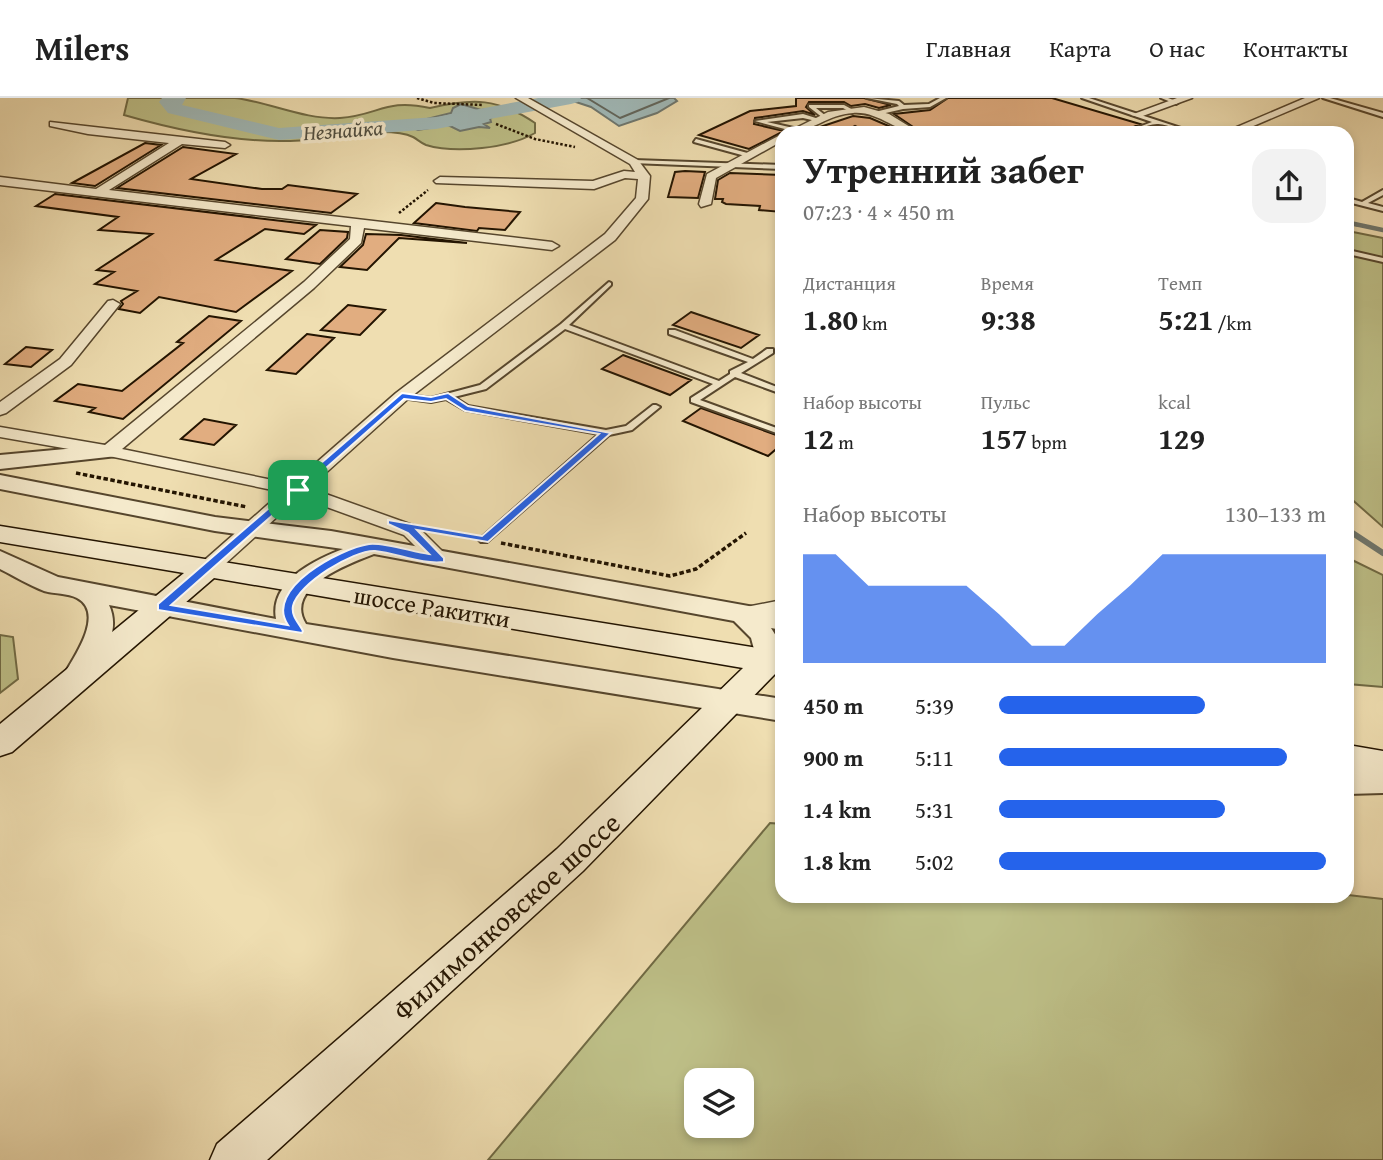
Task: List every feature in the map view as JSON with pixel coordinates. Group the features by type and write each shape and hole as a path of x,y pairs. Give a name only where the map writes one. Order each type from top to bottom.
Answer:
{"main road":[{"name":"шоссе Ракитки","path":"0,534 299,585 775,657"},
{"path":"0,743 206,570"},
{"name":"Филимонковское шоссе","path":"233,1160 570,860 775,660"},
{"path":"1354,759 1383,764"}],"street":[{"path":"206,570 250,518 298,490 402,396 610,237 642,199 644,176 634,162 521,98"},
{"path":"1245,126 1314,98"},
{"path":"1136,115 1182,100"},
{"path":"805,126 820,118 852,111 866,102 877,113 902,126"},
{"path":"54,124 88,131 225,145"},
{"path":"100,191 181,140"},
{"path":"705,204 711,176 775,141"},
{"path":"440,181 594,185 624,174 644,176"},
{"path":"0,181 552,246"},
{"path":"0,462 109,451 309,285 355,240 358,224"},
{"path":"0,410 66,362 113,304"},
{"path":"0,432 109,451 298,490 411,531 440,560"},
{"path":"0,482 250,518 371,547 775,620"},
{"path":"298,631 289,618 288,606 299,585 332,563 371,547"},
{"path":"0,559 51,584 162,607 393,649 775,709"},
{"path":"75,680 95,647 102,620 97,602 86,591"},
{"path":"741,614 775,608"},
{"path":"741,614 755,624 775,653"},
{"path":"1354,747 1383,756"},
{"path":"1354,782 1383,780"}],"lane":[{"path":"877,113 930,105 944,98"},
{"path":"1084,98 1169,126"},
{"path":"1163,98 1182,100"},
{"path":"1325,98 1383,115"},
{"path":"866,102 899,103 903,107"},
{"path":"775,126 758,121 803,116 820,118"},
{"path":"1145,126 1156,122"},
{"path":"696,141 749,155"},
{"path":"634,162 775,167"},
{"path":"1363,204 1383,192"},
{"path":"1354,202 1383,209"},
{"path":"1354,253 1383,260"},
{"path":"402,396 431,400 483,387 564,326 609,284"},
{"path":"564,326 718,383"},
{"path":"673,332 752,361"},
{"path":"769,351 694,400 775,430"},
{"path":"733,373 775,388"},
{"path":"448,396 465,408 606,433 629,428 656,407"},
{"path":"484,540 606,433"}],"path":[{"path":"417,98 428,104 466,102 483,105"},
{"path":"496,124 535,139 576,148"},
{"path":"381,227 440,181"},
{"path":"70,472 250,518"},
{"path":"391,522 670,576 696,569 746,533"}],"green space":[{"path":"128,98 235,98 327,118 354,116 392,106 415,105 430,108 485,102 509,109 535,123 535,133 497,146 467,149 438,148 410,136 389,132 298,141 265,141 184,130 124,115"},
{"path":"1354,232 1383,238 1383,527 1354,501"},
{"path":"1354,561 1383,575 1383,687 1354,685"},
{"path":"0,635 13,637 18,679 0,693"},
{"path":"770,823 775,823 775,903 1354,903 1354,896 1383,899 1383,1160 488,1160"}],"water":[{"path":"564,98 674,98 677,101 657,113 619,126 591,107"},
{"path":"461,104 481,110 504,107 510,110 490,118 491,122 484,124 490,128 460,131 448,125 418,130 408,126 451,113 453,108"}],"building":[{"path":"796,98 864,98 891,105 879,108 865,104 851,106 844,102 809,102 806,107 815,115 803,111 755,118 754,124 775,129 775,136 749,149 699,135 750,111 796,106"},
{"path":"948,98 1052,98 1140,124 912,126 894,114 930,110"},
{"path":"853,116 870,118 889,126 855,126 823,126"},
{"path":"145,143 161,145 95,186 72,183"},
{"path":"183,147 236,154 191,179 262,189 282,189 288,185 357,194 331,213 117,188"},
{"path":"675,172 705,172 698,198 668,197"},
{"path":"730,173 775,175 775,211 759,210 760,206 726,204 722,202 723,199 715,199 718,180"},
{"path":"55,194 316,225 304,234 265,229 216,260 292,271 236,312 159,297 140,313 119,309 123,304 121,301 137,291 95,284 114,272 97,270 152,234 99,230 118,217 36,206"},
{"path":"436,203 520,212 505,230 479,228 477,231 414,223"},
{"path":"320,230 348,232 347,238 320,264 286,259"},
{"path":"366,234 401,235 467,243 399,238 367,270 340,267 363,245"},
{"path":"348,305 385,310 360,335 321,330"},
{"path":"691,312 759,335 741,348 673,325"},
{"path":"209,316 241,321 123,419 89,412 95,408 55,401 78,384 122,391 183,343 177,342"},
{"path":"307,334 334,338 296,374 267,370"},
{"path":"26,347 52,350 31,367 5,364"},
{"path":"623,355 691,380 670,395 602,369"},
{"path":"701,408 775,434 775,450 768,456 683,421"},
{"path":"204,419 236,425 214,445 181,439"}],"waterway":[{"name":"Незнайка","path":"176,98 169,102 175,109 279,134 436,123 571,98"},
{"path":"1354,224 1358,225"},
{"path":"1354,224 1383,230"},
{"path":"1354,534 1383,553"}],"route":[{"path":"402,396 431,400 448,396 465,408 606,433 484,540 391,522 411,531 440,560 371,547 332,563 313,573 299,585 288,606 289,618 298,631 162,607 298,490 402,396"}]}
